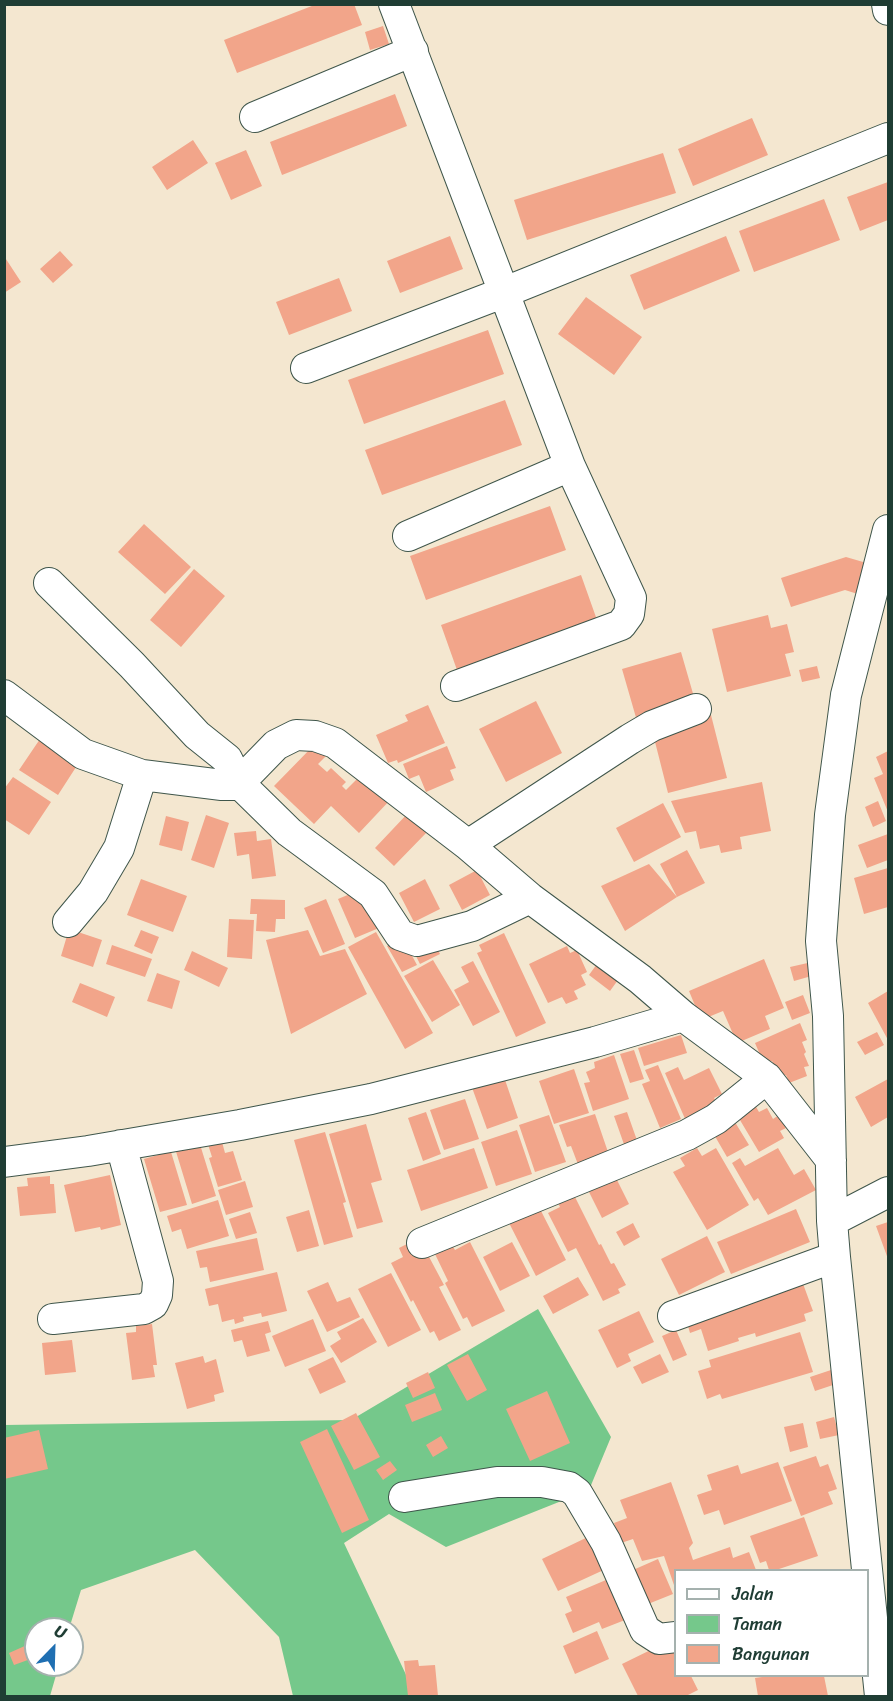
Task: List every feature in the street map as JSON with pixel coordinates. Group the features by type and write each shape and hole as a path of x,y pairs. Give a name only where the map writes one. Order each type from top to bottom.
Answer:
{"street":[{"path":"394,4 570,466 632,598 629,614 621,625 456,686"},
{"path":"886,4 888,10"},
{"path":"255,117 413,51"},
{"path":"306,368 505,292 888,138"},
{"path":"408,536 570,466"},
{"path":"868,1569 832,1221 828,1016 821,941 830,815 846,695 888,532"},
{"path":"49,583 132,665 197,735 227,759 238,783 289,832 373,894 400,935 417,941 472,926 530,898"},
{"path":"4,695 83,754 142,775 233,785 238,783 276,745 296,735 315,736 335,743 468,845 530,898 640,979 683,1016 767,1078 831,1160"},
{"path":"468,845 652,726 696,709"},
{"path":"68,922 93,892 118,848 142,775"},
{"path":"4,1162 240,1125 370,1099 595,1042 683,1016"},
{"path":"422,1243 687,1135 716,1119 767,1078"},
{"path":"53,1319 144,1309 153,1304 157,1295 158,1281 121,1145"},
{"path":"832,1221 888,1192"},
{"path":"673,1316 835,1257"},
{"path":"404,1497 497,1482 542,1482 569,1487 577,1493 606,1542 645,1630 659,1639 674,1637"},
{"path":"869,1574 881,1620 880,1696"}],"green space":[{"path":"538,1309 611,1437 589,1490 446,1547 389,1514 344,1543 416,1696 293,1696 279,1637 195,1550 81,1590 73,1617 24,1617 24,1677 56,1677 50,1696 5,1696 4,1425 351,1420"}],"building":[{"path":"317,4 354,4 362,25 237,73 224,40"},
{"path":"383,26 389,44 370,50 365,32"},
{"path":"395,94 407,126 282,175 270,142"},
{"path":"752,118 768,155 693,186 678,149"},
{"path":"193,140 208,163 167,190 152,167"},
{"path":"246,150 262,186 231,200 215,163"},
{"path":"663,153 676,193 527,240 514,200"},
{"path":"888,182 888,220 860,231 847,197"},
{"path":"824,199 840,240 754,272 739,231"},
{"path":"450,236 463,269 400,293 387,261"},
{"path":"726,236 740,271 644,310 630,275"},
{"path":"60,251 73,265 53,283 40,269"},
{"path":"4,256 21,282 4,293"},
{"path":"339,278 352,311 289,335 276,302"},
{"path":"586,297 642,337 614,375 558,334"},
{"path":"488,330 504,374 364,424 348,380"},
{"path":"505,400 522,445 382,495 365,450"},
{"path":"550,506 566,550 426,600 410,556"},
{"path":"144,524 191,567 165,594 118,552"},
{"path":"846,557 870,564 861,595 845,590 791,607 781,578"},
{"path":"194,569 225,596 181,647 150,620"},
{"path":"581,575 597,620 457,670 441,625"},
{"path":"768,615 771,628 787,624 794,652 785,654 791,676 727,692 712,629"},
{"path":"681,652 694,697 637,721 622,669"},
{"path":"817,666 820,678 802,682 799,670"},
{"path":"536,701 562,753 506,782 479,729"},
{"path":"428,705 445,743 398,763 397,760 388,763 376,735 408,721 405,715"},
{"path":"711,715 727,778 668,793 652,730"},
{"path":"40,739 78,764 58,795 19,770"},
{"path":"315,744 327,755 318,764 327,772 331,768 346,782 342,786 346,790 363,773 391,799 359,833 331,806 314,824 274,786"},
{"path":"447,746 456,768 450,770 454,780 426,792 419,775 409,779 403,764"},
{"path":"888,751 888,812 874,778 883,774 876,757"},
{"path":"13,777 51,802 29,835 4,819 4,789"},
{"path":"762,782 771,831 740,837 742,849 721,853 719,845 700,849 696,831 685,833 671,801"},
{"path":"878,801 886,821 873,827 865,807"},
{"path":"663,803 681,837 634,862 616,828"},
{"path":"409,812 428,831 394,866 375,848"},
{"path":"206,815 229,823 214,868 191,860"},
{"path":"166,816 189,822 182,851 159,845"},
{"path":"256,831 257,841 271,839 276,876 252,879 249,854 237,856 234,833"},
{"path":"888,834 888,860 867,868 858,845"},
{"path":"687,850 705,883 677,897 660,864"},
{"path":"649,864 677,897 625,931 601,886"},
{"path":"888,868 888,907 864,914 854,878"},
{"path":"477,870 490,895 462,910 449,885"},
{"path":"141,879 187,896 173,932 127,915"},
{"path":"425,879 440,909 414,922 399,893"},
{"path":"362,889 379,928 355,938 338,899"},
{"path":"251,899 285,900 285,919 276,919 275,932 256,931 257,914 250,914"},
{"path":"326,899 345,944 323,953 304,908"},
{"path":"229,919 254,920 252,959 227,957"},
{"path":"69,929 102,940 93,967 61,956"},
{"path":"141,930 159,937 152,954 134,946"},
{"path":"308,930 320,956 345,949 367,994 291,1034 266,940"},
{"path":"376,932 433,1033 405,1049 348,947"},
{"path":"504,933 546,1023 516,1037 477,953 482,951 479,945"},
{"path":"402,937 417,965 402,972 387,946"},
{"path":"433,940 440,954 420,964 413,950"},
{"path":"112,945 152,959 145,977 106,964"},
{"path":"567,946 570,953 577,950 587,972 581,975 586,985 574,991 578,999 566,1004 562,997 548,1003 529,964"},
{"path":"192,951 228,968 219,987 184,970"},
{"path":"602,957 623,973 610,991 589,975"},
{"path":"764,959 784,1008 765,1016 770,1029 737,1043 723,1011 701,1020 689,991"},
{"path":"433,960 460,1005 432,1022 404,976"},
{"path":"473,961 500,1012 473,1026 454,990 469,982 461,967"},
{"path":"812,962 815,975 794,981 790,967"},
{"path":"157,973 180,981 172,1009 147,1001"},
{"path":"80,983 115,997 107,1017 72,1002"},
{"path":"888,991 888,1040 868,1003"},
{"path":"803,995 810,1013 792,1020 785,1002"},
{"path":"800,1023 807,1040 802,1042 809,1066 804,1067 807,1076 789,1083 786,1075 780,1078 772,1061 764,1064 755,1043"},
{"path":"877,1032 884,1045 865,1055 857,1042"},
{"path":"681,1035 687,1053 644,1066 638,1048"},
{"path":"634,1050 644,1079 630,1083 620,1054"},
{"path":"614,1055 629,1099 593,1111 584,1083 590,1082 586,1072 595,1068 594,1062"},
{"path":"658,1065 681,1119 660,1128 642,1084 650,1081 645,1070"},
{"path":"678,1067 684,1080 709,1068 722,1094 714,1098 718,1105 686,1121 665,1073"},
{"path":"574,1069 589,1113 554,1124 539,1081"},
{"path":"502,1071 518,1118 487,1129 470,1082"},
{"path":"888,1079 888,1117 871,1127 855,1097"},
{"path":"465,1099 479,1139 444,1150 430,1110"},
{"path":"752,1100 759,1112 767,1108 773,1119 779,1115 786,1128 780,1131 784,1138 759,1152 734,1110"},
{"path":"426,1112 441,1154 423,1161 408,1118"},
{"path":"627,1112 639,1146 626,1150 614,1116"},
{"path":"595,1114 608,1152 599,1155 601,1159 579,1167 571,1146 567,1147 559,1125"},
{"path":"730,1114 749,1145 727,1157 709,1126"},
{"path":"549,1115 566,1162 535,1172 519,1125"},
{"path":"366,1124 382,1180 371,1183 383,1222 357,1229 329,1134"},
{"path":"517,1130 532,1174 496,1186 481,1142"},
{"path":"219,1131 225,1153 233,1151 242,1180 218,1187 205,1135"},
{"path":"325,1132 346,1202 343,1203 353,1237 324,1245 294,1140"},
{"path":"198,1138 216,1196 192,1204 174,1145"},
{"path":"168,1142 187,1205 160,1212 144,1159 158,1155 155,1146"},
{"path":"474,1148 488,1188 421,1211 407,1170"},
{"path":"697,1148 702,1156 716,1148 749,1205 707,1230 673,1172 685,1166 680,1158"},
{"path":"778,1148 794,1175 804,1169 816,1190 768,1215 758,1198 754,1201 732,1163 740,1158 745,1166"},
{"path":"110,1175 121,1225 101,1230 100,1227 75,1232 64,1185"},
{"path":"50,1176 50,1184 54,1184 56,1213 20,1216 17,1187 28,1186 27,1178"},
{"path":"616,1178 629,1204 602,1218 589,1192"},
{"path":"245,1181 253,1207 226,1215 218,1190"},
{"path":"573,1193 599,1245 601,1244 611,1264 614,1263 626,1285 618,1289 620,1293 603,1301 576,1248 568,1252 548,1213 560,1207 557,1201"},
{"path":"218,1200 229,1236 187,1249 181,1229 172,1232 167,1216"},
{"path":"540,1209 566,1260 536,1276 506,1217"},
{"path":"796,1209 810,1242 731,1274 717,1242"},
{"path":"309,1210 319,1246 297,1252 286,1217"},
{"path":"250,1212 257,1233 236,1239 229,1219"},
{"path":"888,1222 888,1259 876,1226"},
{"path":"633,1223 640,1237 624,1246 616,1232"},
{"path":"707,1236 725,1272 679,1295 661,1259"},
{"path":"257,1238 264,1270 210,1282 207,1267 200,1268 196,1251"},
{"path":"419,1238 444,1285 439,1287 461,1330 439,1341 434,1331 430,1333 391,1263 403,1257 399,1248"},
{"path":"470,1242 505,1311 472,1327 467,1317 463,1319 445,1283 448,1281 435,1254 452,1245 455,1250"},
{"path":"512,1242 530,1276 500,1291 483,1257"},
{"path":"277,1272 287,1311 262,1317 261,1313 243,1317 244,1321 235,1324 234,1319 222,1322 218,1304 209,1306 205,1289"},
{"path":"391,1273 421,1330 388,1347 358,1289"},
{"path":"578,1277 589,1295 553,1314 543,1296"},
{"path":"802,1281 813,1311 804,1314 806,1321 756,1337 755,1333 738,1338 739,1341 708,1351 701,1329 690,1333 686,1319"},
{"path":"328,1282 337,1302 350,1297 360,1317 327,1332 307,1291"},
{"path":"639,1311 654,1342 628,1354 631,1361 617,1368 598,1330"},
{"path":"363,1318 377,1342 341,1363 330,1346 341,1339 337,1332"},
{"path":"313,1319 326,1351 285,1367 272,1336"},
{"path":"268,1321 271,1332 265,1334 270,1351 247,1357 242,1340 234,1342 231,1330"},
{"path":"152,1324 157,1365 153,1365 155,1377 132,1380 126,1333 136,1332 136,1326"},
{"path":"676,1330 687,1355 673,1361 662,1336"},
{"path":"800,1332 813,1372 722,1399 720,1394 707,1399 698,1371 711,1367 709,1360"},
{"path":"72,1340 76,1372 45,1375 42,1343"},
{"path":"468,1354 487,1390 467,1401 447,1365"},
{"path":"660,1354 669,1372 642,1384 633,1367"},
{"path":"203,1356 205,1363 216,1359 224,1392 214,1395 215,1401 187,1409 175,1363"},
{"path":"333,1357 346,1382 320,1394 308,1369"},
{"path":"831,1370 836,1384 815,1391 810,1377"},
{"path":"428,1372 435,1388 413,1398 406,1383"},
{"path":"547,1391 570,1443 530,1461 506,1409"},
{"path":"435,1393 442,1410 412,1422 405,1405"},
{"path":"356,1413 380,1457 354,1470 331,1426"},
{"path":"834,1417 839,1435 820,1439 816,1422"},
{"path":"803,1423 808,1447 790,1452 784,1427"},
{"path":"327,1429 369,1520 342,1533 300,1442"},
{"path":"39,1430 48,1469 4,1479 4,1438"},
{"path":"441,1436 448,1448 433,1457 426,1445"},
{"path":"816,1456 820,1467 828,1464 837,1489 828,1492 833,1504 801,1516 783,1467"},
{"path":"390,1461 397,1470 383,1480 376,1470"},
{"path":"778,1462 792,1501 724,1525 719,1510 704,1515 697,1495 712,1490 707,1475 738,1465 741,1474"},
{"path":"671,1482 693,1543 689,1548 693,1560 730,1547 733,1558 749,1552 756,1569 674,1569 674,1585 664,1556 642,1561 633,1539 621,1543 614,1523 627,1518 620,1500"},
{"path":"804,1517 818,1556 779,1569 769,1569 766,1561 760,1563 750,1536"},
{"path":"592,1535 608,1568 558,1591 542,1559"},
{"path":"658,1559 673,1594 648,1604 633,1570"},
{"path":"613,1577 625,1620 602,1629 599,1622 573,1633 565,1614 572,1611 566,1597"},
{"path":"597,1631 609,1659 575,1674 563,1646"},
{"path":"673,1639 674,1677 692,1677 698,1690 686,1696 638,1696 622,1664"},
{"path":"24,1646 24,1661 14,1665 9,1653"},
{"path":"418,1660 419,1666 435,1665 438,1696 408,1696 404,1661"},
{"path":"824,1677 828,1696 758,1696 755,1678"}]}
